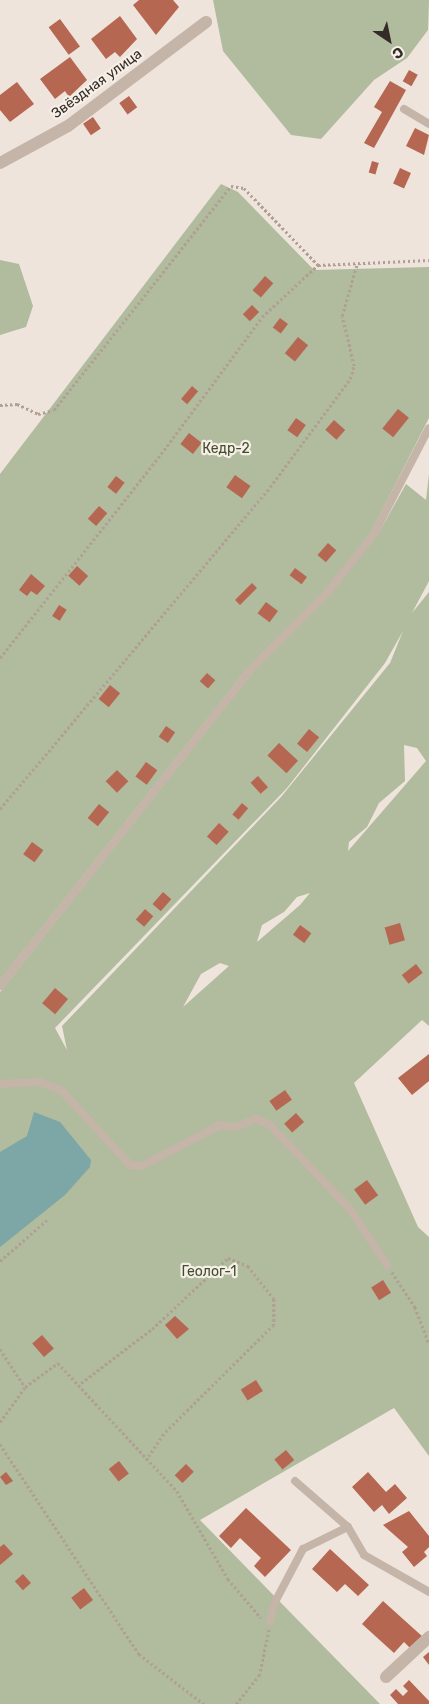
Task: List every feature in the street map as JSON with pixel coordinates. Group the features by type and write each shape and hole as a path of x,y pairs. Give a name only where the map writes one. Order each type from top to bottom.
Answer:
{"street":[{"name":"Звёздная улица","path":"0,163 68,126 206,22"},
{"path":"386,1676 429,1637"}],"lane":[{"path":"404,109 429,124"},
{"path":"0,986 252,668 326,594 374,534 429,428"},
{"path":"0,1084 40,1082 62,1090 130,1165 142,1166 220,1125 235,1127 256,1119 269,1124 349,1208 387,1264"},
{"path":"295,1481 348,1527 364,1555 429,1592"},
{"path":"270,1621 275,1602 303,1549 348,1527"}],"path":[{"path":"0,406 17,404 38,414 54,410 231,186 244,188 318,265"},
{"path":"0,658 158,458 262,317 318,265 357,264 395,259 429,260"},
{"path":"0,809 270,487 350,379 354,366 342,316 357,264"},
{"path":"0,1261 47,1220"},
{"path":"81,1383 152,1329 228,1258 248,1266 274,1299 274,1325 164,1434 148,1456"},
{"path":"387,1264 415,1307 429,1344"},
{"path":"0,1349 25,1387"},
{"path":"0,1422 25,1387 58,1363 81,1383 177,1490 228,1579 260,1617 270,1621 259,1676 236,1704"},
{"path":"0,1444 140,1654 204,1704"}],"green space":[{"path":"213,0 429,0 428,30 407,58 374,80 321,139 291,135 223,51"},
{"name":"Кедр-2","path":"221,184 238,192 314,270 429,267 429,418 371,532 324,592 249,666 0,980 0,474"},
{"path":"0,260 19,264 33,306 26,327 0,335"},
{"name":"Геолог-1","path":"429,474 429,581 412,613 429,592 429,1026 422,1020 354,1083 418,1227 429,1237 429,1456 394,1408 200,1520 380,1704 0,1704 0,992 254,671 377,536 406,484 426,500","holes":["403,631 390,663 281,797 62,1026 67,1050 55,1028 287,788 385,663","404,745 417,748 426,761 348,851 349,842 367,827 379,803 405,781","310,893 300,905 257,942 262,925 284,912 297,897","220,963 229,966 183,1007 201,974"]}],"water":[{"path":"34,1112 60,1122 91,1160 90,1167 65,1195 0,1247 0,1152 27,1136"}],"building":[{"path":"139,0 173,0 179,7 156,35 133,5"},
{"path":"120,16 137,39 120,57 115,52 106,59 91,39"},
{"path":"60,19 80,47 69,55 49,27"},
{"path":"70,57 87,80 69,97 65,91 55,99 40,79"},
{"path":"409,70 418,75 411,86 403,81"},
{"path":"390,81 406,90 374,148 364,143 382,112 374,107"},
{"path":"17,82 34,104 10,122 0,110 0,95"},
{"path":"129,96 137,107 128,114 119,103"},
{"path":"93,117 101,129 91,135 83,124"},
{"path":"415,128 429,135 424,155 406,146"},
{"path":"372,161 379,163 375,174 369,173"},
{"path":"400,168 411,173 404,188 393,184"},
{"path":"265,276 273,283 261,298 253,290"},
{"path":"252,305 259,312 250,321 243,314"},
{"path":"280,318 288,324 281,334 273,328"},
{"path":"298,337 308,345 295,362 285,353"},
{"path":"192,386 198,391 187,404 181,399"},
{"path":"398,409 409,418 393,437 382,428"},
{"path":"296,418 306,425 297,437 287,430"},
{"path":"334,420 345,430 336,440 325,430"},
{"path":"189,433 202,443 193,454 180,444"},
{"path":"235,475 251,486 242,498 226,487"},
{"path":"116,476 125,483 116,494 107,487"},
{"path":"99,506 107,513 96,526 88,519"},
{"path":"328,543 336,550 326,562 318,555"},
{"path":"77,566 88,576 79,586 68,576"},
{"path":"295,568 307,577 302,584 290,575"},
{"path":"31,574 45,586 37,595 31,591 27,596 19,590"},
{"path":"252,583 257,588 240,605 235,600"},
{"path":"266,602 278,611 270,622 258,613"},
{"path":"59,605 67,610 60,621 52,616"},
{"path":"207,673 215,680 208,689 200,681"},
{"path":"110,685 120,693 109,707 99,699"},
{"path":"166,726 175,732 168,743 159,737"},
{"path":"309,729 319,737 307,752 297,744"},
{"path":"279,743 298,761 286,773 267,755"},
{"path":"146,762 157,770 147,785 135,777"},
{"path":"117,770 128,781 117,793 106,781"},
{"path":"258,776 268,787 261,794 251,783"},
{"path":"242,803 248,808 238,820 232,814"},
{"path":"99,804 109,812 98,826 88,818"},
{"path":"219,823 229,832 217,845 207,836"},
{"path":"32,842 43,850 35,862 23,854"},
{"path":"163,892 171,899 161,911 153,904"},
{"path":"145,909 153,916 144,927 136,920"},
{"path":"400,923 405,940 390,945 385,927"},
{"path":"300,925 311,933 304,943 293,935"},
{"path":"416,964 423,973 409,984 402,975"},
{"path":"55,988 68,999 55,1014 42,1003"},
{"path":"429,1054 429,1081 412,1095 398,1078"},
{"path":"285,1090 292,1100 276,1111 269,1101"},
{"path":"296,1113 304,1122 292,1133 284,1124"},
{"path":"367,1180 378,1195 365,1205 354,1189"},
{"path":"383,1280 391,1293 379,1300 371,1287"},
{"path":"175,1316 189,1329 177,1339 165,1325"},
{"path":"42,1335 54,1349 44,1357 32,1344"},
{"path":"256,1380 263,1391 248,1401 241,1390"},
{"path":"286,1450 294,1460 283,1470 274,1459"},
{"path":"119,1461 129,1474 119,1482 109,1469"},
{"path":"186,1464 194,1472 182,1483 175,1475"},
{"path":"6,1472 13,1481 6,1485 0,1477"},
{"path":"368,1472 386,1492 395,1484 407,1498 389,1514 382,1505 374,1512 352,1487"},
{"path":"246,1508 291,1550 265,1577 254,1566 261,1558 240,1538 231,1548 219,1536"},
{"path":"409,1511 429,1536 429,1547 424,1552 427,1556 414,1567 402,1552 408,1547 383,1525"},
{"path":"4,1544 13,1554 0,1565 0,1547"},
{"path":"330,1549 369,1585 358,1596 345,1584 337,1592 312,1569"},
{"path":"23,1574 31,1583 23,1590 15,1581"},
{"path":"84,1588 93,1600 80,1610 71,1598"},
{"path":"383,1601 423,1637 412,1650 404,1642 394,1653 362,1624"},
{"path":"429,1652 429,1665 423,1657"},
{"path":"409,1680 429,1701 429,1704 398,1704 390,1695 396,1689 403,1696 408,1691 403,1686"}]}
